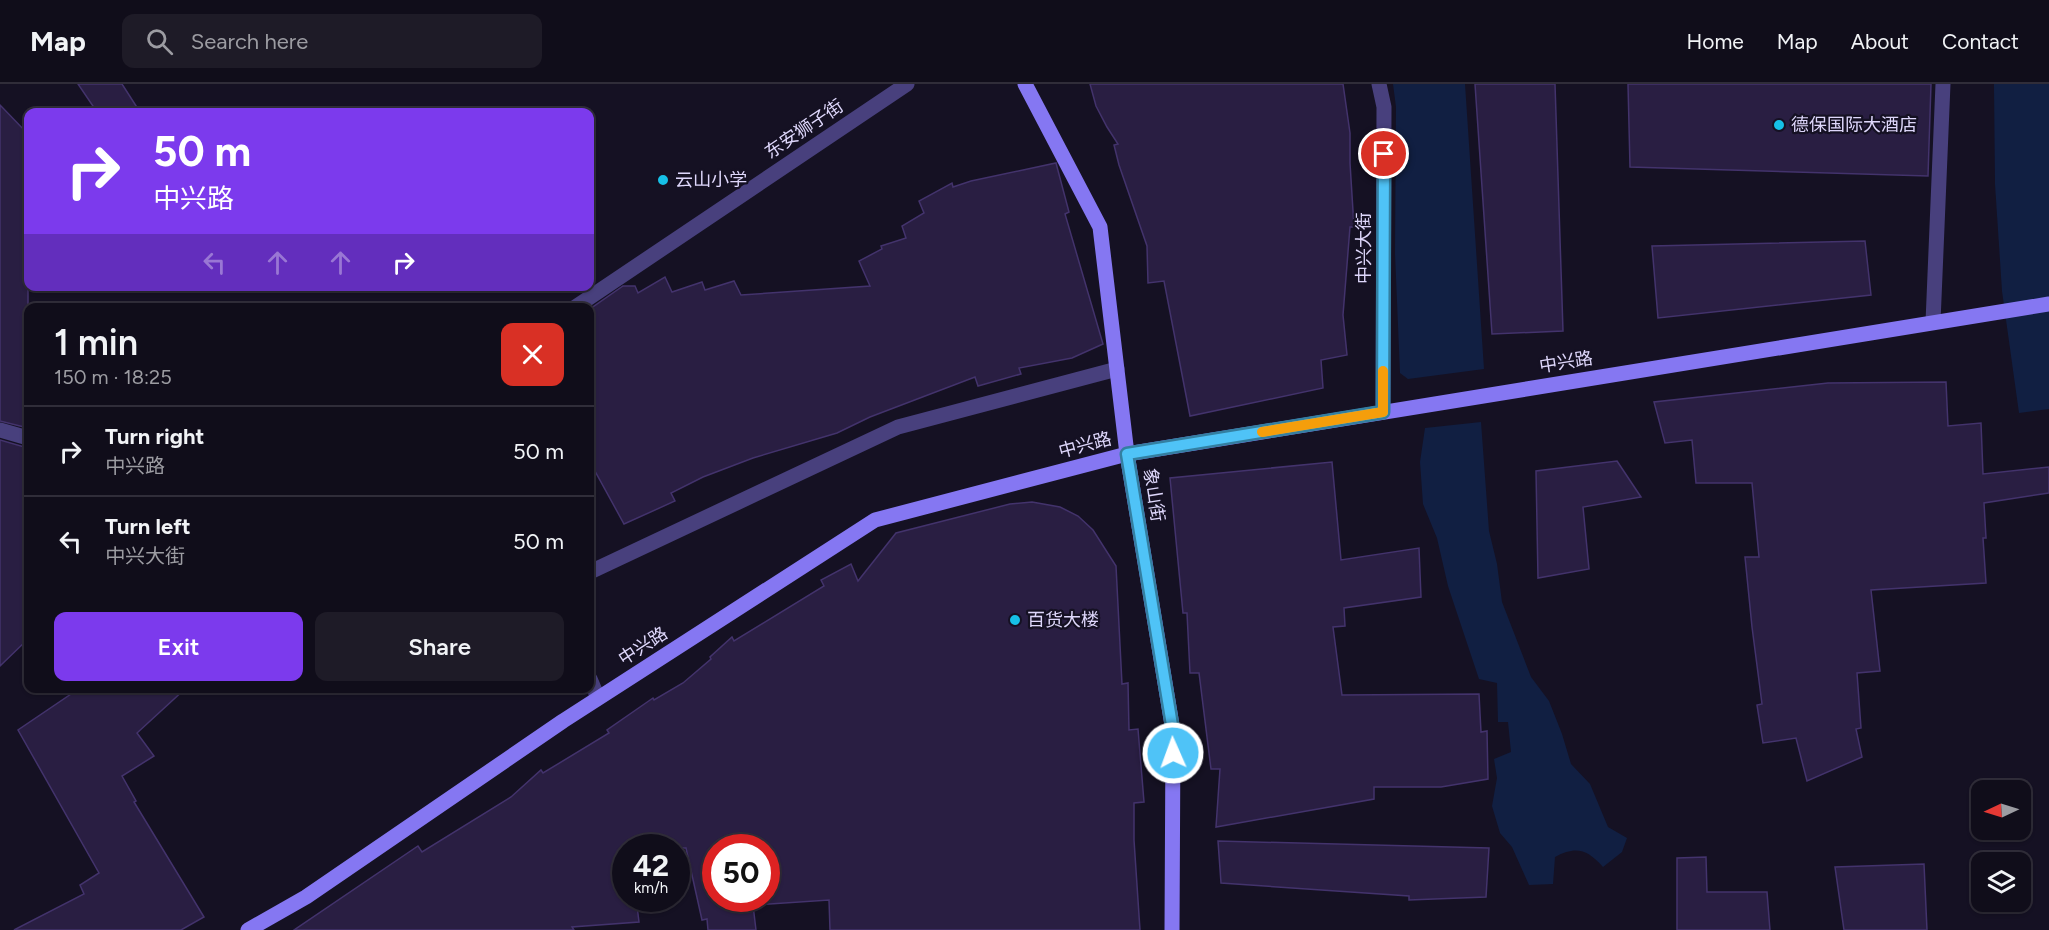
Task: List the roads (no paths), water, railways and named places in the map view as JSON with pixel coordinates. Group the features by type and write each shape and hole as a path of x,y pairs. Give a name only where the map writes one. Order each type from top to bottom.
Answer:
{"main road":[{"name":"象山街","path":"1025,84 1100,227 1127,454 1173,731 1172,930"},
{"name":"中兴路","path":"248,930 306,897 598,698 875,520 1127,454 2049,304"}],"street":[{"name":"东安狮子街","path":"581,303 908,84"},
{"name":"中兴大街","path":"1379,84 1384,107 1383,412"},
{"path":"1933,322 1943,84"},
{"path":"594,570 898,427 1117,369"},
{"path":"0,430 24,437"},
{"path":"594,688 598,698"}],"water":[{"path":"1393,84 1465,84 1484,369 1408,379 1400,373 1395,253 1396,107"},
{"path":"1994,84 2049,84 2049,409 2019,413 2002,291 1995,184"},
{"path":"1481,422 1489,531 1497,564 1502,602 1531,677 1549,701 1571,764 1590,784 1608,827 1627,838 1622,852 1603,867 1592,856 1581,851 1569,851 1555,857 1553,884 1529,885 1512,847 1500,833 1492,806 1497,778 1494,759 1511,752 1508,722 1498,722 1497,683 1479,679 1448,586 1437,538 1423,504 1420,462 1425,428"}],"place":[{"name":"德保国际大酒店","path":"1779,125"},
{"name":"云山小学","path":"663,180"},
{"name":"百货大楼","path":"1015,620"}]}
